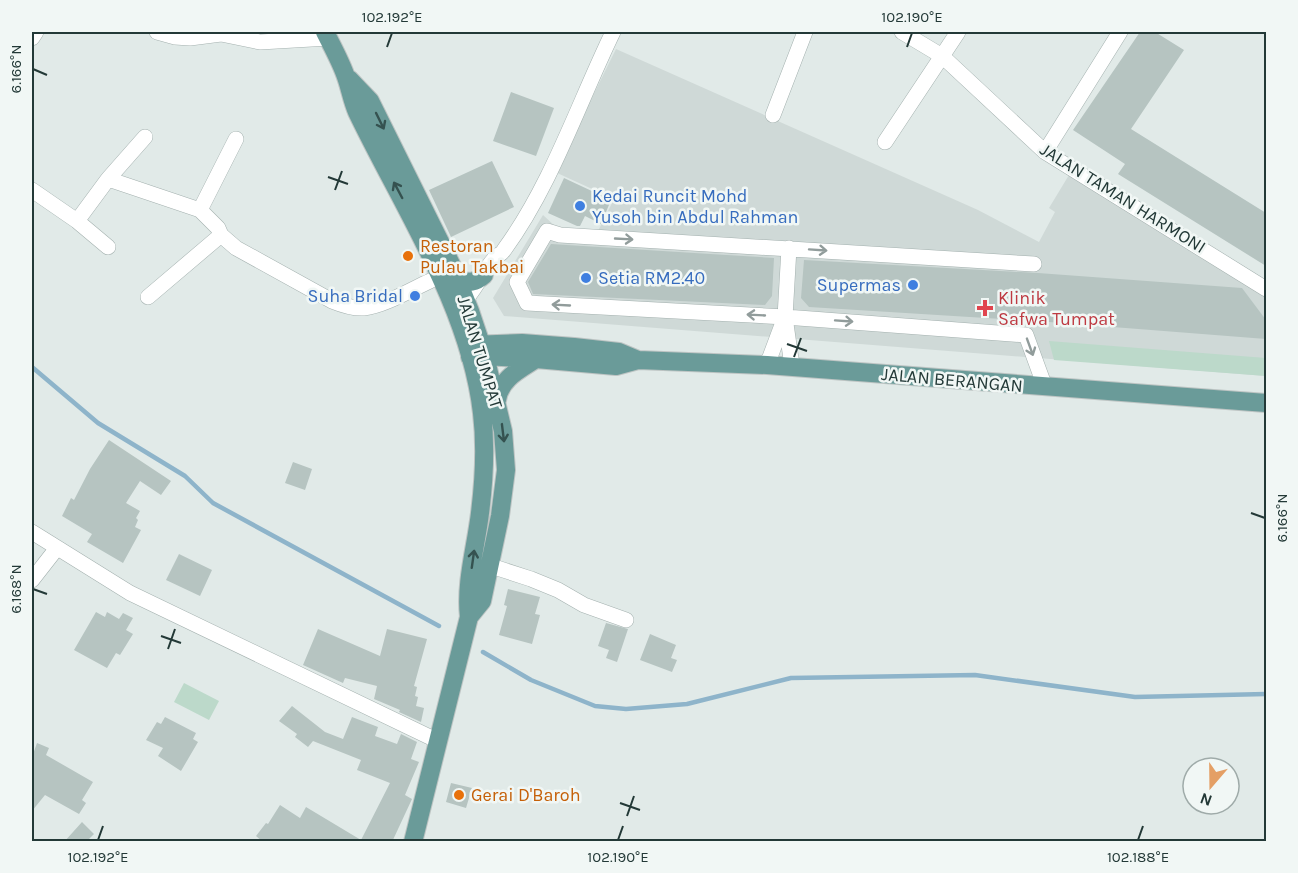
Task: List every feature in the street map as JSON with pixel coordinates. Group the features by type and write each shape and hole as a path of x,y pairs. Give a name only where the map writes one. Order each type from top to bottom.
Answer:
{"main road":[{"name":"JALAN TUMPAT","path":"327,35 345,75 356,110 464,313"},
{"name":"JALAN TUMPAT","path":"345,75 370,101 458,280 464,313 476,351 497,400 503,431 506,470 491,566 482,601 469,617"},
{"path":"412,217 418,246 430,281 482,413"},
{"path":"458,280 476,281 484,275"},
{"path":"464,313 522,343"},
{"name":"JALAN BERANGAN","path":"476,351 522,343 620,352 638,360"},
{"name":"JALAN TUMPAT","path":"413,842 469,617 467,598 483,476 482,413 476,351"},
{"name":"JALAN BERANGAN","path":"476,351 616,366 638,360 792,366 1266,403"},
{"path":"497,400 499,389 511,375 536,358"}],"street":[{"path":"32,38 36,32"},
{"path":"157,32 190,38 221,34 260,42 327,35"},
{"path":"464,313 494,259 503,252 531,207 564,143 613,32"},
{"path":"773,115 805,32"},
{"name":"JALAN TAMAN HARMONI","path":"902,32 942,56 1045,152 1266,289"},
{"path":"885,142 958,32"},
{"path":"1045,152 1116,33"},
{"path":"77,221 108,179 145,137"},
{"path":"200,210 236,139"},
{"path":"108,179 200,210 218,228 221,235 236,248 332,301 349,307 365,308 378,304 430,281"},
{"path":"32,190 77,221 108,247"},
{"path":"531,207 547,231 560,236 1034,264"},
{"path":"547,231 517,282 527,303 785,317 1026,335 1045,387"},
{"path":"148,297 221,235"},
{"path":"789,248 785,317 792,366"},
{"path":"464,313 488,287 502,263 503,252"},
{"path":"767,365 785,317"},
{"path":"32,532 130,593 438,741"},
{"path":"32,580 57,548"},
{"path":"491,566 531,579 558,590 584,605 626,620"}],"shaded area":[{"path":"616,49 978,210 1039,242 1055,212 1049,208 1069,175 1252,284 1266,296 1266,376 504,316 493,298 543,215 556,227 598,231 614,199 555,172"}],"green space":[{"path":"1049,341 1266,358 1266,376 1054,360"},
{"path":"184,683 219,701 209,720 174,702"}],"building":[{"path":"1140,32 1155,32 1184,50 1131,129 1266,213 1266,266 1118,174 1125,164 1073,130"},
{"path":"511,92 554,108 536,156 493,141"},
{"path":"492,161 514,207 451,237 429,190"},
{"name":"Kedai Runcit Mohd Yusoh bin Abdul Rahman","path":"564,178 611,200 601,224 585,216 580,226 577,226 548,213"},
{"path":"551,244 774,258 772,296 765,305 533,294 528,282"},
{"path":"804,260 1038,273 1242,288 1266,320 1266,339 1036,321 809,307 801,298"},
{"path":"109,440 171,481 161,495 140,481 126,503 140,511 135,527 141,530 123,563 87,542 92,534 62,516 71,498 74,500"},
{"path":"293,462 312,469 305,490 285,483"},
{"path":"179,554 212,570 200,596 166,580"},
{"path":"508,589 540,597 535,614 540,615 532,644 499,635 507,606 504,605"},
{"path":"96,612 105,617 107,612 119,619 123,613 133,618 126,630 133,634 120,655 116,653 107,668 74,650"},
{"path":"606,623 628,629 617,662 606,658 609,650 598,646"},
{"path":"318,629 380,656 387,629 427,639 414,686 417,687 415,696 418,697 416,706 424,708 421,722 374,699 377,686 345,678 343,683 303,665"},
{"path":"650,634 676,645 671,658 677,660 672,672 640,660"},
{"path":"292,706 325,732 343,739 352,717 378,727 375,736 397,744 401,734 417,742 411,759 419,762 405,795 412,799 392,842 263,842 256,836 266,823 268,824 280,805 300,818 306,807 361,840 390,783 357,770 361,760 313,741 308,747 295,737 297,734 279,721"},
{"path":"165,717 196,733 193,739 198,742 181,771 158,756 163,748 146,740 157,722 161,724"},
{"path":"37,743 49,748 46,755 93,782 82,800 86,803 79,814 45,795 32,811 32,757"},
{"name":"Gerai D'Baroh","path":"451,783 472,788 466,808 446,802"},
{"path":"82,822 94,834 86,842 64,842"}],"waterway":[{"path":"32,367 98,423 185,476 213,503 439,626"},
{"path":"483,652 531,680 595,706 626,709 687,704 791,678 975,675 1135,697 1266,694"}],"place":[{"name":"Kedai Runcit Mohd Yusoh bin Abdul Rahman","path":"580,206"},
{"name":"Restoran Pulau Takbai","path":"408,256"},
{"name":"Setia RM2.40","path":"586,278"},
{"name":"Supermas","path":"913,285"},
{"name":"Suha Bridal","path":"415,296"},
{"name":"Klinik Safwa Tumpat","path":"985,308"},
{"name":"Gerai D'Baroh","path":"459,795"}]}
